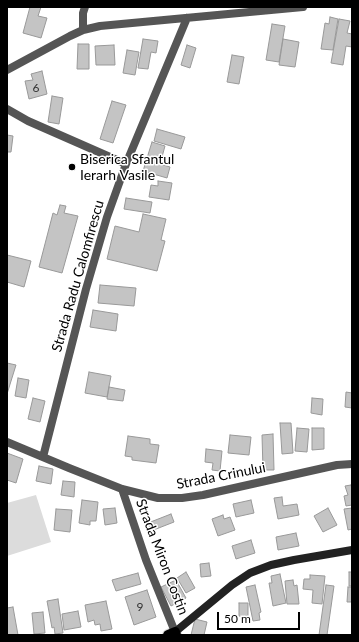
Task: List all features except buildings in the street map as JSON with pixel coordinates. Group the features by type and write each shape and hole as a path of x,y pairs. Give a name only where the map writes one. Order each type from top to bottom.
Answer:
{"street":[{"path":"84,30 83,13 85,7"},
{"path":"7,70 70,36 84,30 100,26 303,7"},
{"name":"Strada Radu Calomfirescu","path":"43,457 86,290 107,217 126,164 187,18"},
{"path":"7,109 126,164"},
{"name":"Strada Crinului","path":"7,442 122,489 158,498 182,498 203,495 337,465 352,464"},
{"name":"Strada Miron Costin","path":"122,489 173,634"},
{"path":"173,634 232,585 250,573 286,561 352,550"}],"shaded area":[{"path":"36,495 51,542 7,556 7,503"}],"place":[{"name":"Biserica Sfantul Ierarh Vasile","path":"72,167"}]}
